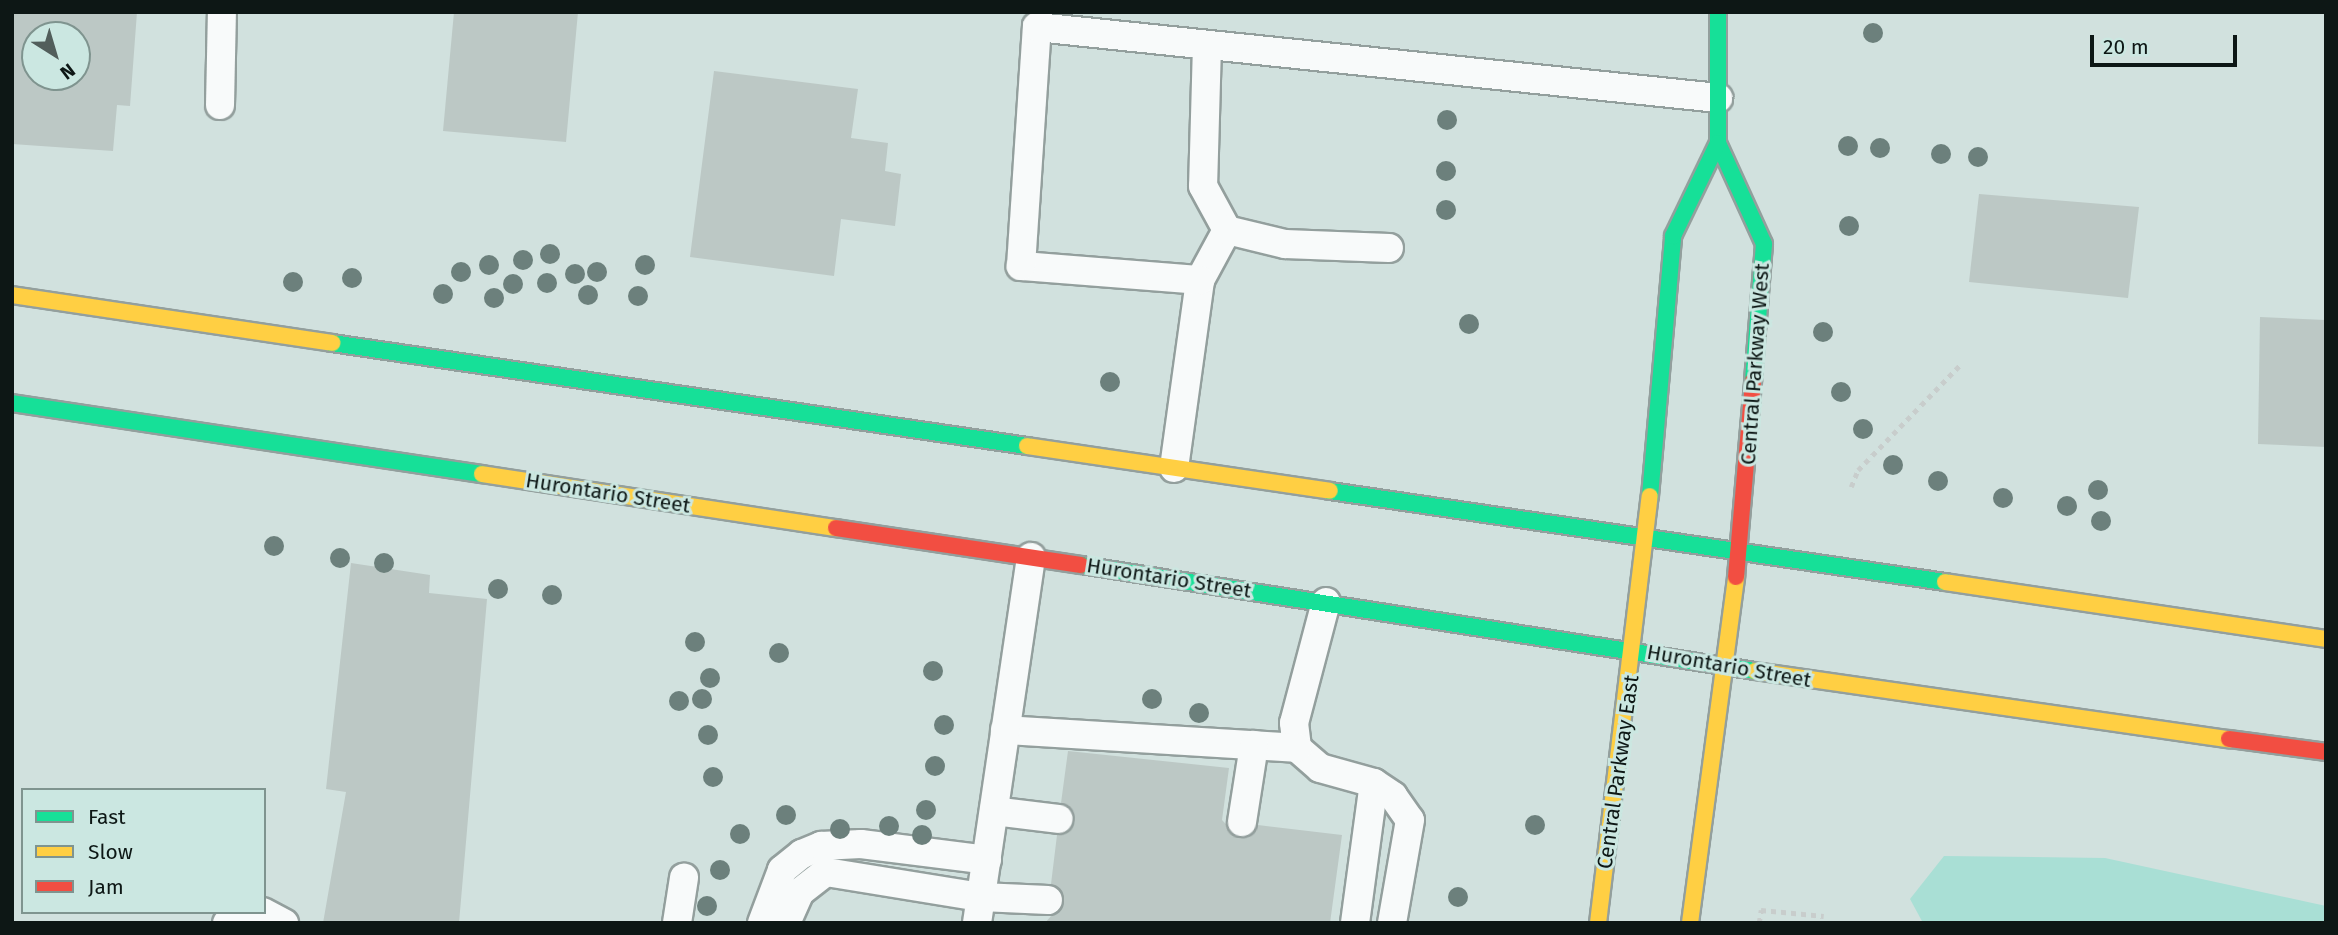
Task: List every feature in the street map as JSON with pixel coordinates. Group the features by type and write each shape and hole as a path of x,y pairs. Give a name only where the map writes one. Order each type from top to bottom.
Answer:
{"main road":[{"name":"Central Parkway West","path":"1718,12 1718,143 1764,244 1739,552"},
{"name":"Central Parkway West","path":"1648,539 1672,236 1718,143"},
{"path":"12,295 2326,639"},
{"name":"Hurontario Street","path":"12,403 1724,663 1844,686 2326,752"},
{"name":"Central Parkway East","path":"1598,923 1648,539"},
{"path":"1690,923 1739,552"}],"lane":[{"path":"220,105 222,12"},
{"path":"1200,280 1021,265 1037,27 1718,98"},
{"path":"1207,45 1203,186 1227,230 1285,244 1389,248"},
{"path":"1174,468 1200,280 1227,230"},
{"path":"979,910 1031,557"},
{"path":"1297,748 1294,723 1326,602"},
{"path":"1005,730 1297,748 1320,768 1374,783 1393,796 1410,820 1392,923"},
{"path":"1242,822 1254,745"},
{"path":"1355,923 1374,783"},
{"path":"994,811 1059,819"},
{"path":"762,923 782,870 802,854 821,846 861,844 987,860"},
{"path":"786,923 800,892 826,872 979,910 1048,900"},
{"path":"677,923 684,878"},
{"path":"227,923 244,914"},
{"path":"266,914 284,923"}],"path":[{"path":"1851,487 1858,470 1962,363"},
{"path":"1759,923 1761,910 1824,916"}],"green space":[{"path":"1944,856 2105,858 2326,906 2326,923 1923,923 1910,899"}],"building":[{"path":"12,12 137,12 130,106 117,105 113,151 12,144"},
{"path":"454,12 578,12 566,142 443,131"},
{"path":"714,71 858,89 851,138 888,143 885,171 901,174 895,226 841,219 834,276 690,257"},
{"path":"1979,194 2139,207 2128,298 1969,282"},
{"path":"2260,317 2326,320 2326,447 2258,444"},
{"path":"351,563 430,575 429,593 487,599 459,923 323,923 346,792 326,789"},
{"path":"1068,751 1229,768 1222,820 1239,838 1249,837 1258,825 1342,835 1330,923 1045,923 1064,901 1062,892 1051,884 1057,835 1066,834 1075,822 1074,812 1061,803"}],"traffic: fast":[{"path":"1718,12 1718,143 1764,244 1753,381"},
{"path":"1650,496 1673,236 1718,143"},
{"path":"332,343 1027,446"},
{"path":"12,403 482,474"},
{"path":"1330,491 1945,582"},
{"path":"1081,565 1755,671"}],"traffic: slow":[{"path":"12,295 332,343"},
{"path":"1027,446 1330,491"},
{"path":"482,474 836,528"},
{"path":"1598,923 1650,496"},
{"path":"1690,923 1736,577"},
{"path":"1945,582 2326,639"},
{"path":"1755,671 2229,739"}],"traffic: jam":[{"path":"1736,577 1753,381"},
{"path":"836,528 1081,565"},
{"path":"2229,739 2326,752"}]}
